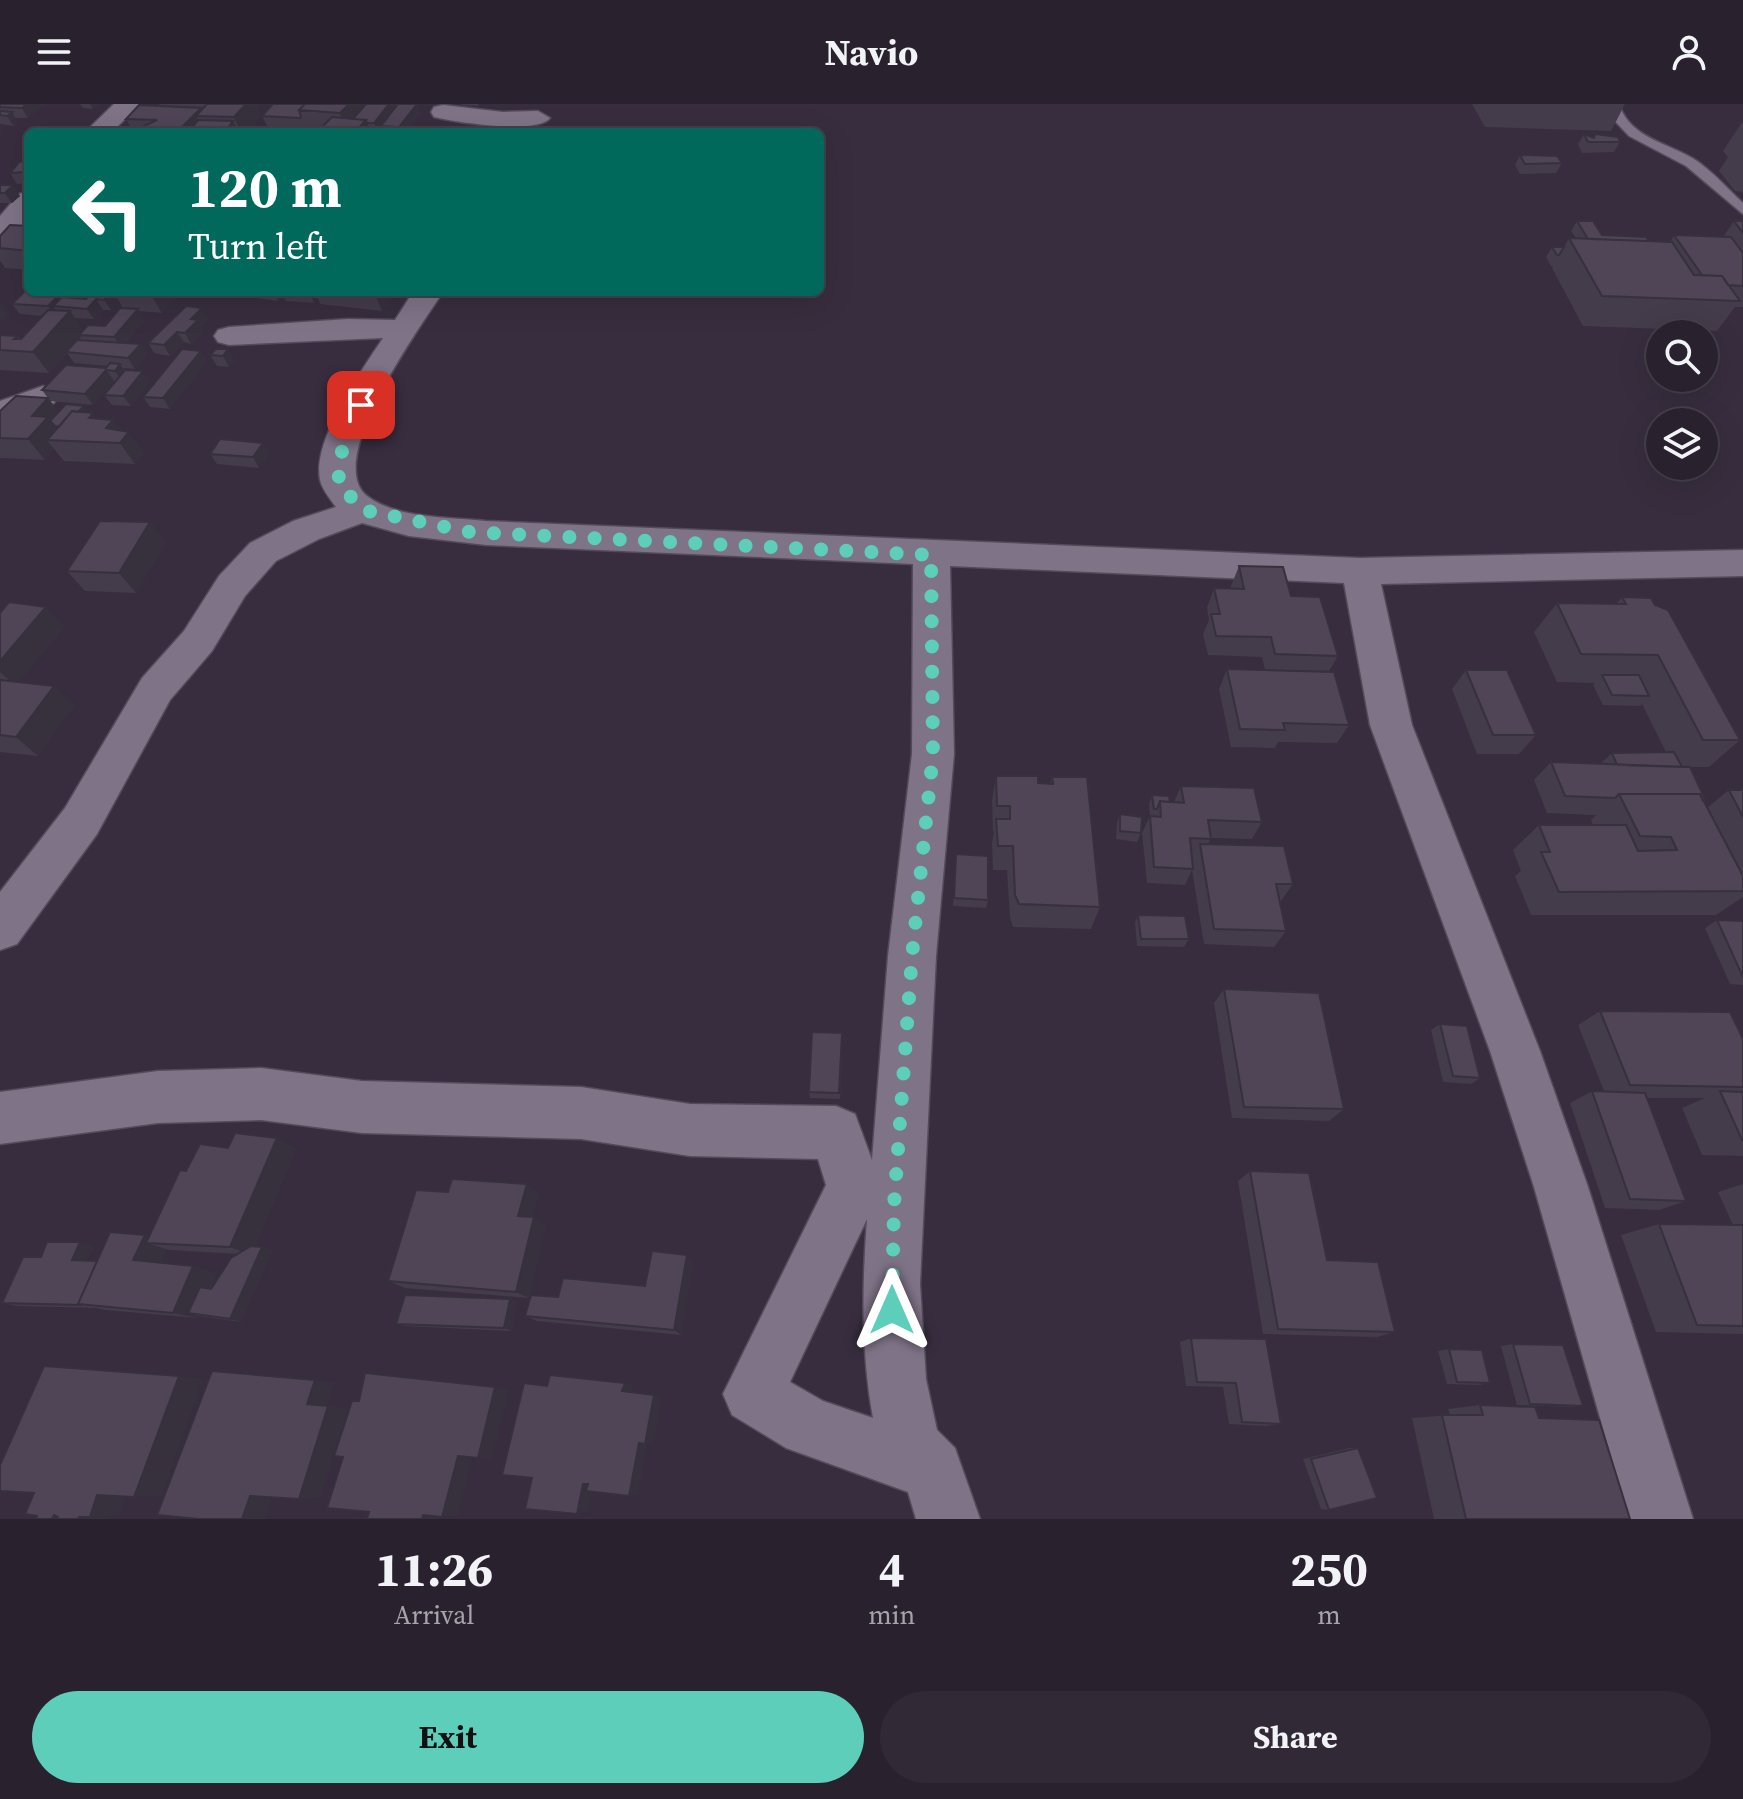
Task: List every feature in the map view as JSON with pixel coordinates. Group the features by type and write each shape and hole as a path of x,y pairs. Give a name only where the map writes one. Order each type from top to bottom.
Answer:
{"street":[{"path":"101,128 128,104"},
{"path":"443,112 503,119 538,118"},
{"path":"0,233 24,205"},
{"path":"426,296 370,385 351,426 337,472 340,488 363,510 396,519 486,533 931,555 1360,571 1743,563"},
{"path":"229,336 348,328 405,329"},
{"path":"0,412 43,396"},
{"path":"0,929 81,821 156,689 198,641 232,586 263,552 306,530 363,510"},
{"path":"931,555 933,754 912,956 891,1284 896,1379 909,1447 941,1495"},
{"path":"1360,571 1383,697 1395,739 1520,1066 1561,1187 1661,1519"},
{"path":"0,1118 158,1097 261,1094 362,1107 581,1113 690,1130 836,1133 854,1187 753,1394 941,1495"}],"lane":[{"path":"1613,104 1617,115 1634,132 1688,161 1743,210"}],"building":[{"path":"0,104 27,104 22,108 0,107"},
{"path":"207,104 246,104 234,117 196,116"},
{"path":"273,104 305,104 299,110 300,118 262,116"},
{"path":"305,104 349,104 340,113 299,110"},
{"path":"366,104 389,104 374,123 353,119"},
{"path":"398,104 417,104 399,127 381,126"},
{"path":"139,105 201,108 181,128 142,127 157,120 126,119"},
{"path":"0,111 12,112 7,116 0,115"},
{"path":"332,117 366,120 359,128 321,128"},
{"path":"198,120 233,121 228,128 192,128"},
{"path":"1584,134 1594,138 1595,134 1618,137 1620,142 1588,142"},
{"path":"1520,155 1557,156 1562,163 1525,164"},
{"path":"24,161 24,172 10,173 19,162"},
{"path":"0,185 13,185 5,193 0,193"},
{"path":"1577,221 1593,221 1602,235 1646,237 1649,241 1588,239"},
{"path":"1734,221 1743,221 1743,233"},
{"path":"10,225 24,226 24,251 0,248 0,236"},
{"path":"1674,235 1731,237 1743,253 1743,286 1728,285 1722,276 1702,275"},
{"path":"1569,238 1672,242 1694,275 1722,276 1740,301 1602,296"},
{"path":"1552,247 1564,247 1557,255"},
{"path":"24,292 24,296 58,296 48,306 12,304"},
{"path":"89,296 108,296 104,300 96,299 87,309 53,306 62,297 86,299"},
{"path":"186,306 202,308 191,319 198,320 185,333 177,332 164,345 148,343"},
{"path":"120,308 138,309 114,337 79,335 88,325 105,326"},
{"path":"48,310 70,311 33,352 0,350 0,335 21,339"},
{"path":"77,340 141,344 128,358 66,352"},
{"path":"182,349 201,351 163,398 143,397"},
{"path":"216,349 228,349 223,356 210,355"},
{"path":"110,363 120,364 115,371 106,370 85,394 42,390 66,365 106,368"},
{"path":"125,370 143,371 123,396 104,395"},
{"path":"16,396 48,398 32,416 48,417 28,439 0,438 0,411"},
{"path":"66,404 84,406 78,412 72,411 59,427 55,426 50,421"},
{"path":"72,411 93,413 89,418 113,420 106,428 129,432 120,443 47,440"},
{"path":"220,439 263,443 253,457 210,454"},
{"path":"100,521 150,522 119,573 67,571"},
{"path":"1239,566 1283,567 1291,596 1320,597 1338,656 1275,654 1271,637 1216,636 1211,614 1220,614 1214,588 1244,589"},
{"path":"1622,597 1651,598 1655,605 1668,610 1740,740 1703,740 1658,655 1581,654 1557,603 1626,604"},
{"path":"9,602 46,607 0,661 0,613"},
{"path":"1227,669 1334,672 1349,725 1283,723 1285,730 1240,729"},
{"path":"1466,670 1507,670 1536,735 1493,735"},
{"path":"1602,675 1639,675 1649,696 1612,695"},
{"path":"0,680 54,686 16,737 0,735"},
{"path":"1674,752 1682,767 1617,765 1612,753"},
{"path":"1551,762 1690,767 1706,801 1700,794 1619,794 1615,798 1565,796"},
{"path":"996,776 1038,776 1038,783 1053,784 1052,777 1087,777 1100,907 1019,904 1015,895 1013,846 998,846 996,819 1010,819 1010,806 997,806"},
{"path":"1181,786 1254,788 1262,822 1208,820 1211,839 1190,838 1193,869 1154,867 1150,816 1161,817 1160,801 1184,803"},
{"path":"1729,790 1743,790 1743,817"},
{"path":"1619,794 1700,794 1743,876 1743,891 1559,892 1541,852 1550,852 1539,825 1626,825 1638,851 1677,850 1671,837 1640,836"},
{"path":"1152,795 1169,796 1170,802 1160,801 1154,809"},
{"path":"1120,814 1142,817 1141,833 1120,831"},
{"path":"1200,844 1284,846 1293,884 1276,884 1286,931 1214,929"},
{"path":"956,854 988,856 988,900 954,898"},
{"path":"1138,915 1185,916 1189,939 1141,939"},
{"path":"1717,920 1743,921 1743,977"},
{"path":"1224,989 1319,993 1344,1109 1244,1107"},
{"path":"1600,1011 1730,1012 1743,1039 1743,1087 1630,1085"},
{"path":"1440,1024 1467,1026 1480,1078 1453,1076"},
{"path":"812,1032 842,1033 839,1093 809,1092"},
{"path":"1592,1091 1645,1093 1686,1201 1630,1199"},
{"path":"1720,1091 1743,1092 1743,1140 1742,1140"},
{"path":"235,1133 277,1138 230,1247 146,1243 180,1170 186,1171 200,1144 228,1148"},
{"path":"1250,1171 1309,1173 1327,1260 1378,1262 1395,1332 1278,1329"},
{"path":"452,1179 527,1184 518,1216 534,1217 516,1292 388,1281 416,1190 448,1192"},
{"path":"1659,1224 1743,1225 1743,1326 1697,1325"},
{"path":"110,1232 145,1235 133,1260 193,1266 173,1313 78,1304"},
{"path":"47,1242 80,1242 72,1260 97,1261 78,1304 82,1305 2,1303 23,1257 41,1257"},
{"path":"251,1246 262,1247 230,1319 188,1313 200,1287 211,1289 231,1258"},
{"path":"652,1251 687,1255 674,1330 525,1316 531,1295 558,1297 563,1278 645,1286"},
{"path":"405,1295 510,1299 504,1328 396,1324"},
{"path":"1191,1338 1266,1339 1281,1424 1242,1422 1236,1383 1197,1382"},
{"path":"1513,1344 1563,1345 1583,1406 1530,1404"},
{"path":"1449,1349 1482,1350 1490,1383 1457,1382"},
{"path":"44,1366 179,1376 134,1497 97,1495 90,1517 57,1519 54,1515 52,1519 36,1519 37,1516 25,1514 34,1493 0,1491 0,1465"},
{"path":"212,1371 315,1380 307,1404 328,1406 299,1499 250,1496 242,1519 157,1515"},
{"path":"365,1373 495,1387 478,1458 458,1456 442,1517 423,1515 422,1519 367,1519 369,1512 327,1508 343,1457 334,1456 352,1401 359,1401"},
{"path":"550,1375 625,1383 622,1391 654,1395 645,1444 639,1443 629,1496 586,1491 588,1484 583,1484 577,1514 525,1509 532,1478 502,1475 524,1383 547,1386"},
{"path":"1480,1405 1535,1407 1539,1418 1599,1420 1630,1519 1466,1519 1442,1415 1483,1415"},
{"path":"1358,1448 1377,1498 1329,1510 1311,1459"}],"route":[{"path":"361,405 342,451 338,483 345,495 363,510 396,519 486,533 931,555 935,694 933,754 920,855 905,1048 894,1205 892,1310"}]}
